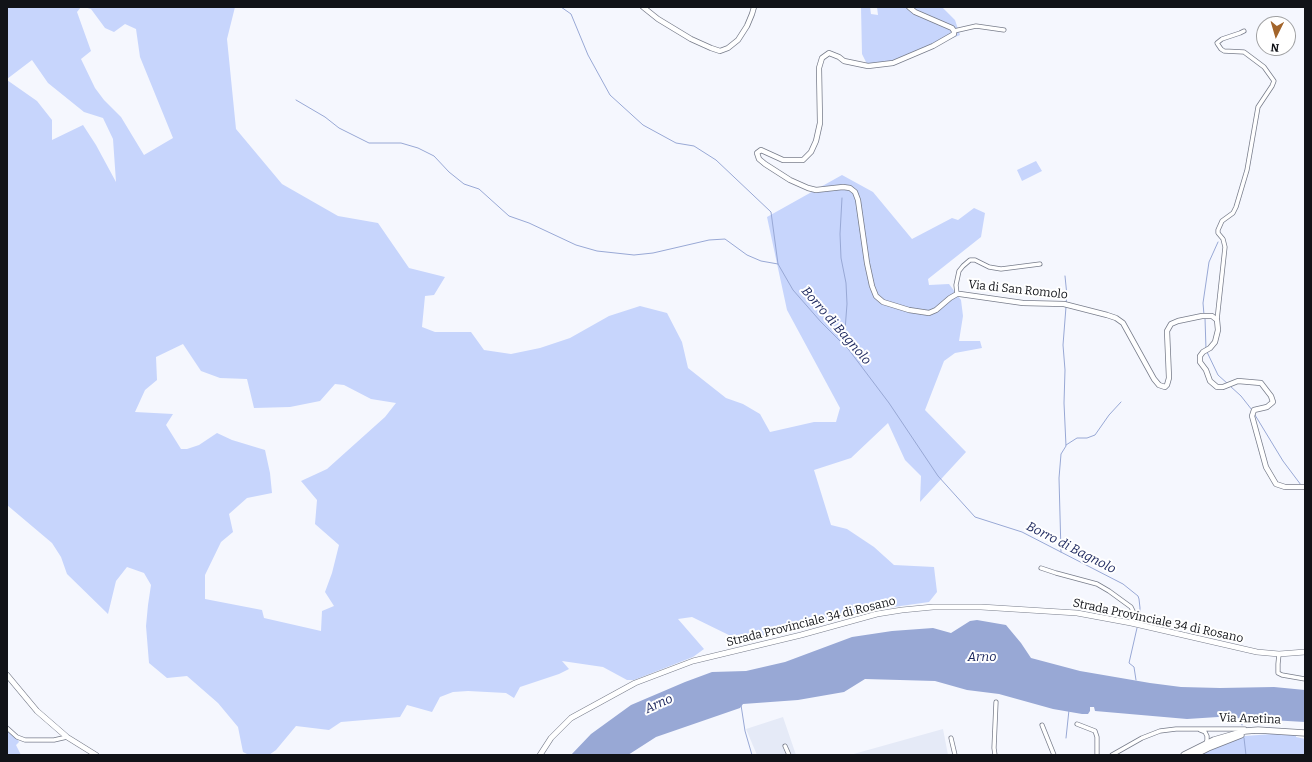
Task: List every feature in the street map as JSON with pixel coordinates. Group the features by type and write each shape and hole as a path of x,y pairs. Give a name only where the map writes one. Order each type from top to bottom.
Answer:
{"main road":[{"name":"Strada Provinciale 34 di Rosano","path":"540,755 551,738 571,718 635,683 693,661 794,637 877,614 902,610 933,607 981,607 1077,612 1257,652 1279,654 1305,652"},
{"path":"7,675 37,711 67,737 96,755"},
{"path":"1184,755 1207,743 1233,734 1258,730"},
{"name":"Via Aretina","path":"1258,730 1305,733"},
{"path":"1196,754 1232,738 1271,730"}],"street":[{"path":"643,7 658,19 691,39 720,51 728,48 738,40 747,26 754,7"},
{"path":"909,7 915,12 954,30 976,26 1004,30"},
{"name":"Via di San Romolo","path":"954,30 952,35 933,46 894,63 868,66 844,61 829,53 822,58 819,68 820,123 816,141 811,152 802,160 794,161 783,160 761,150 757,153 759,159 765,164 790,180 808,188 822,190 843,187 850,188 855,192 858,200 867,263 872,286 876,296 883,302 909,310 929,313 936,310 956,294 1023,302 1064,304 1116,318 1123,323 1154,379 1163,387 1165,387 1168,382 1167,331 1170,324 1202,316 1212,316 1217,320"},
{"path":"1244,30 1240,33 1222,39 1217,44 1220,49 1224,51 1244,52 1264,68 1274,81 1258,107 1247,170 1236,207 1233,213 1222,221 1218,230 1218,233 1223,239 1225,248 1217,320 1218,330 1215,342 1210,348 1203,352 1200,356 1200,362 1206,370 1210,381 1217,387 1223,387 1238,381 1261,383 1271,396 1273,402 1267,407 1254,410 1252,416 1266,467 1276,484 1285,487 1305,487"},
{"path":"956,294 959,271 970,260 976,260 989,267 1001,269 1040,264"},
{"path":"1041,568 1097,584 1131,607 1133,611 1131,623"},
{"path":"1279,654 1278,673 1305,679"},
{"path":"995,755 996,702"},
{"path":"1077,724 1095,731 1097,737 1097,755"},
{"path":"1042,725 1054,755"},
{"path":"7,728 17,737 25,740 54,740 67,737"},
{"name":"Via Aretina","path":"1112,755 1148,735 1160,731 1176,729 1258,730"},
{"name":"Via Aretina","path":"1195,729 1202,730 1206,734 1208,738 1207,743"},
{"path":"952,738 955,755"},
{"path":"1196,754 1207,743"},
{"path":"785,746 789,755"}],"shaded area":[{"path":"7,7 81,7 77,12 91,51 81,59 95,88 104,100 121,117 144,155 173,138 140,57 136,29 125,24 114,32 105,28 91,9 84,7 235,7 227,39 236,129 282,184 338,216 378,223 409,268 445,277 434,295 425,296 422,327 435,332 471,332 484,350 511,354 540,348 570,338 609,316 640,306 667,313 682,342 688,368 726,398 743,404 760,414 770,432 814,422 836,422 840,408 787,310 767,217 842,175 873,192 912,239 952,218 958,220 974,208 985,213 981,237 928,279 929,285 949,284 961,300 963,316 959,341 980,341 982,348 955,353 944,361 925,410 966,452 920,502 921,476 905,460 888,423 851,458 814,470 831,525 847,529 874,547 894,565 934,567 937,592 929,602 880,609 806,626 773,636 737,639 692,617 678,619 704,649 693,657 634,680 627,680 603,667 562,661 569,669 559,674 520,687 514,698 506,693 468,691 453,692 440,697 432,712 407,705 400,717 341,722 329,730 296,726 276,750 269,755 249,755 243,752 238,727 218,703 187,676 167,678 149,663 146,626 151,585 144,573 127,567 116,581 108,614 67,574 61,557 52,543 7,505 7,80 37,101 52,120 52,140 83,125 96,145 116,182 113,139 103,118 84,112 48,83 32,60 7,79","holes":["183,344 201,371 220,378 247,379 254,408 290,407 320,401 335,384 344,385 371,399 396,403 385,417 327,469 301,481 317,500 315,524 339,545 332,573 325,592 334,606 322,611 321,631 264,618 262,610 205,599 205,575 221,542 233,532 229,514 247,498 272,493 270,473 265,450 232,440 217,433 199,445 187,449 181,449 166,425 173,414 135,412 145,390 157,380 156,357"]},
{"path":"861,7 870,7 871,14 878,15 877,7 942,7 955,20 960,35 893,63 868,66 862,54"},
{"path":"1036,161 1042,171 1022,181 1017,170"},
{"path":"783,717 796,755 757,755 746,729"},
{"path":"7,728 17,737 19,742 16,745 21,755 7,755"},
{"path":"943,729 948,755 850,755"},
{"path":"1296,734 1296,737 1305,739 1305,755 1198,755 1228,741 1245,736"}],"water":[{"name":"Arno","path":"977,620 1006,625 1031,658 1080,671 1181,687 1274,687 1305,690 1305,722 1218,717 1187,719 1095,711 1094,707 1090,707 1088,714 1082,714 1053,709 999,694 967,690 935,681 865,679 844,692 798,700 743,704 740,708 656,737 628,755 571,755 591,734 631,705 712,672 746,671 785,662 852,637 892,631 933,628 951,633 970,621"}],"waterway":[{"name":"Borro di Bagnolo","path":"561,7 571,14 588,55 610,95 643,125 676,143 694,146 716,160 771,212 778,264 793,290 821,322 849,350 889,403 938,476 975,517 1022,532 1123,584 1138,596 1140,608 1139,621"},
{"path":"296,100 325,117 339,128 369,143 401,143 418,148 434,156 449,172 464,184 479,189 509,216 529,223 576,245 597,251 634,255 653,253 709,240 725,239 747,255 761,261 778,264"},
{"path":"842,198 840,234 841,258 846,283 847,304 845,330 848,348"},
{"path":"1204,315 1203,303 1209,262 1218,242"},
{"path":"1065,276 1067,296 1066,303"},
{"path":"1061,552 1059,478 1061,454 1066,446 1064,403 1065,370 1063,345 1066,307"},
{"path":"1205,318 1206,349"},
{"path":"1207,352 1218,375 1228,384"},
{"path":"1230,386 1241,396 1252,410"},
{"path":"1066,445 1077,438 1087,438 1095,435 1109,415 1121,402"},
{"path":"1255,415 1283,461 1301,485"},
{"name":"Borro di Bagnolo","path":"1136,680 1134,667 1129,663 1137,628"},
{"path":"741,705 745,731 752,755"},
{"path":"1066,738 1069,710"},
{"path":"1241,717 1242,725"},
{"path":"1244,738 1246,755"}]}
